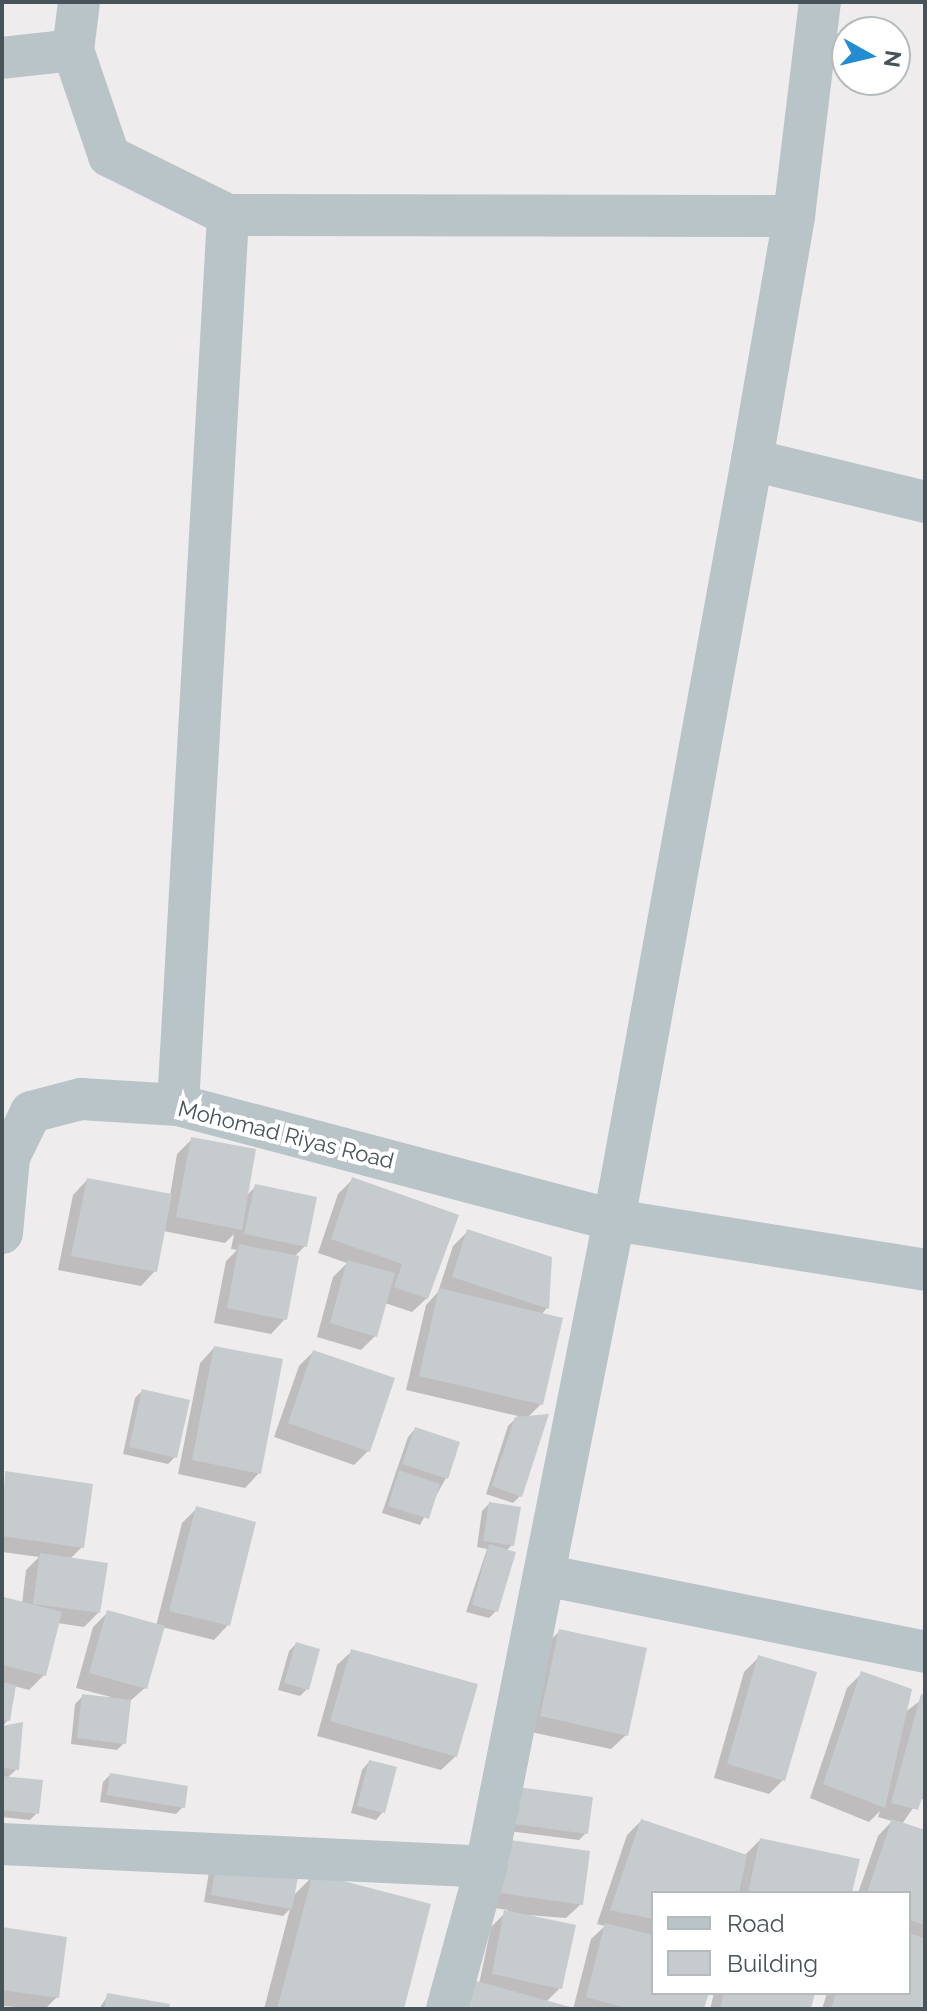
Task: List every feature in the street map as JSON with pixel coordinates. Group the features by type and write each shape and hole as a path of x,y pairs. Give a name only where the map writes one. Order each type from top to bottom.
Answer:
{"street":[{"path":"79,2 73,50 109,156 228,215 794,216"},
{"path":"447,2009 486,1867 614,1220 794,216 820,2"},
{"path":"2,58 73,50"},
{"path":"178,1105 228,215"},
{"path":"752,460 925,502"},
{"name":"Mohomad Riyas Road","path":"2,1233 9,1157 31,1112 81,1099 178,1105 614,1220 925,1270"},
{"path":"544,1575 925,1652"},
{"path":"2,1844 486,1867"}],"building":[{"path":"191,1137 256,1149 242,1230 176,1217"},
{"path":"352,1177 459,1215 428,1299 394,1287 402,1264 331,1239"},
{"path":"87,1178 172,1194 157,1272 71,1256"},
{"path":"255,1184 317,1197 307,1247 244,1234"},
{"path":"467,1229 552,1257 549,1309 452,1277"},
{"path":"239,1244 299,1256 287,1320 227,1308"},
{"path":"347,1260 395,1273 377,1337 330,1323"},
{"path":"439,1288 563,1318 543,1405 419,1376"},
{"path":"214,1346 283,1359 261,1474 192,1460"},
{"path":"313,1350 395,1378 370,1452 288,1423"},
{"path":"142,1389 190,1400 177,1458 129,1447"},
{"path":"549,1414 522,1497 492,1486 515,1417"},
{"path":"415,1427 460,1442 448,1479 402,1464"},
{"path":"399,1470 440,1484 429,1519 388,1506"},
{"path":"5,1471 93,1484 84,1548 2,1536"},
{"path":"489,1502 521,1507 514,1546 483,1541"},
{"path":"196,1506 256,1522 230,1626 169,1611"},
{"path":"489,1544 516,1552 498,1612 472,1605"},
{"path":"40,1553 108,1563 100,1613 33,1604"},
{"path":"4,1597 62,1612 46,1676 2,1665"},
{"path":"107,1610 165,1626 147,1689 89,1673"},
{"path":"559,1629 647,1648 628,1736 540,1716"},
{"path":"296,1642 320,1649 309,1690 284,1683"},
{"path":"351,1649 478,1684 457,1757 330,1721"},
{"path":"758,1655 817,1672 785,1781 727,1764"},
{"path":"861,1671 912,1689 885,1808 823,1784"},
{"path":"2,1682 16,1685 10,1721 2,1720"},
{"path":"82,1694 131,1700 126,1744 77,1738"},
{"path":"921,1694 925,1695 925,1788 918,1810 891,1803"},
{"path":"23,1722 19,1770 2,1768 2,1726"},
{"path":"369,1760 397,1767 385,1813 357,1806"},
{"path":"110,1773 188,1786 185,1808 107,1795"},
{"path":"2,1776 43,1780 39,1814 2,1810"},
{"path":"510,1786 593,1797 588,1834 506,1823"},
{"path":"641,1819 747,1855 739,1891 651,1891 651,1919 610,1910"},
{"path":"892,1819 925,1830 925,1925 911,1921 911,1891 868,1891"},
{"path":"760,1838 860,1859 852,1891 748,1891"},
{"path":"502,1839 590,1851 583,1905 495,1892"},
{"path":"216,1863 298,1877 292,1909 211,1895"},
{"path":"313,1873 431,1904 404,2009 277,2009"},
{"path":"504,1910 576,1925 562,1989 492,1974"},
{"path":"605,1923 651,1934 651,1995 708,1995 704,2009 629,2009 586,1997"},
{"path":"2,1927 67,1937 59,1998 2,1990"},
{"path":"911,1934 925,1938 925,2009 831,2009 835,1995 911,1995"},
{"path":"469,1979 574,2008 461,2009"},
{"path":"107,1993 170,2004 169,2009 104,2009"},
{"path":"724,1995 814,1995 811,2009 720,2009"}]}
